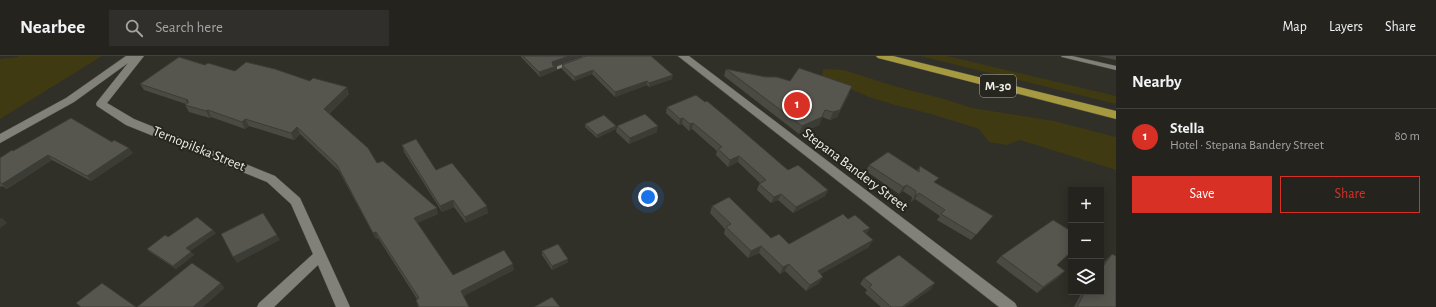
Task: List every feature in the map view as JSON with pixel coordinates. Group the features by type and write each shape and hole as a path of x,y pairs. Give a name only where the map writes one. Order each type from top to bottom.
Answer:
{"highway":[{"name":"М-30","path":"881,56 1116,115"}],"street":[{"path":"0,139 70,100 132,56"},
{"name":"Ternopilska Street","path":"139,56 101,104 130,122 271,179 296,201 319,256 343,307"},
{"name":"Stepana Bandery Street","path":"683,56 1010,307"},
{"path":"264,307 319,256"}],"lane":[{"path":"556,68 591,56"},
{"path":"1064,56 1116,68"}],"shaded area":[{"path":"17,56 102,56 0,119 0,59 19,57"},
{"path":"920,56 947,56 1116,96 1116,104"},
{"path":"823,69 844,70 972,108 1054,121 1116,137 1116,170 1020,140 1007,145 989,142 979,129 869,97 822,77"}],"building":[{"path":"523,56 569,56 552,62 553,66 557,66 539,72"},
{"path":"586,56 651,56 673,75 649,83 647,81 615,92 593,70 575,77 562,65"},
{"path":"179,57 205,65 208,63 235,71 246,62 275,69 310,81 313,78 347,87 324,109 368,148 377,163 383,161 437,208 414,218 453,275 504,250 513,264 461,291 469,307 419,307 416,300 419,298 376,232 373,233 337,165 297,127 291,133 245,119 242,122 208,110 206,111 185,105 189,102 186,101 188,100 140,84"},
{"path":"799,68 852,86 840,110 833,112 825,110 822,117 802,126 726,69 765,77 777,77 790,81"},
{"path":"696,95 705,102 707,101 788,170 798,165 828,190 796,207 781,194 774,197 759,184 766,180 739,156 730,160 718,149 722,147 693,123 690,124 683,118 680,119 667,107"},
{"path":"645,114 658,126 630,138 617,126"},
{"path":"604,115 616,126 597,135 585,124"},
{"path":"71,118 112,142 114,140 129,148 87,176 48,155 2,184 0,182 0,158"},
{"path":"416,139 436,170 452,163 487,206 465,217 453,200 440,206 402,145"},
{"path":"888,152 919,172 920,166 939,178 934,182 993,216 976,235 941,214 945,210 919,193 915,196 916,191 907,185 903,187 869,165"},
{"path":"729,197 771,238 779,234 789,244 843,214 848,219 855,215 870,228 863,231 873,240 818,271 823,277 810,285 789,264 783,267 761,246 751,251 726,227 731,224 712,206"},
{"path":"263,213 277,235 233,257 221,234"},
{"path":"197,217 213,230 186,248 191,252 173,266 147,249 165,235 168,237"},
{"path":"1053,220 1068,229 1068,255 1057,265 1065,271 1043,287 1001,256"},
{"path":"558,244 568,259 552,266 542,251"},
{"path":"1112,254 1116,256 1116,307 1077,307 1083,295 1104,295 1104,265"},
{"path":"899,255 935,283 902,307 891,307 869,287 872,285 864,278"},
{"path":"192,263 221,283 193,307 137,307"},
{"path":"102,283 136,307 81,307 76,303"},
{"path":"552,297 560,307 534,307"}],"place":[{"name":"Stella","path":"797,105"}]}
